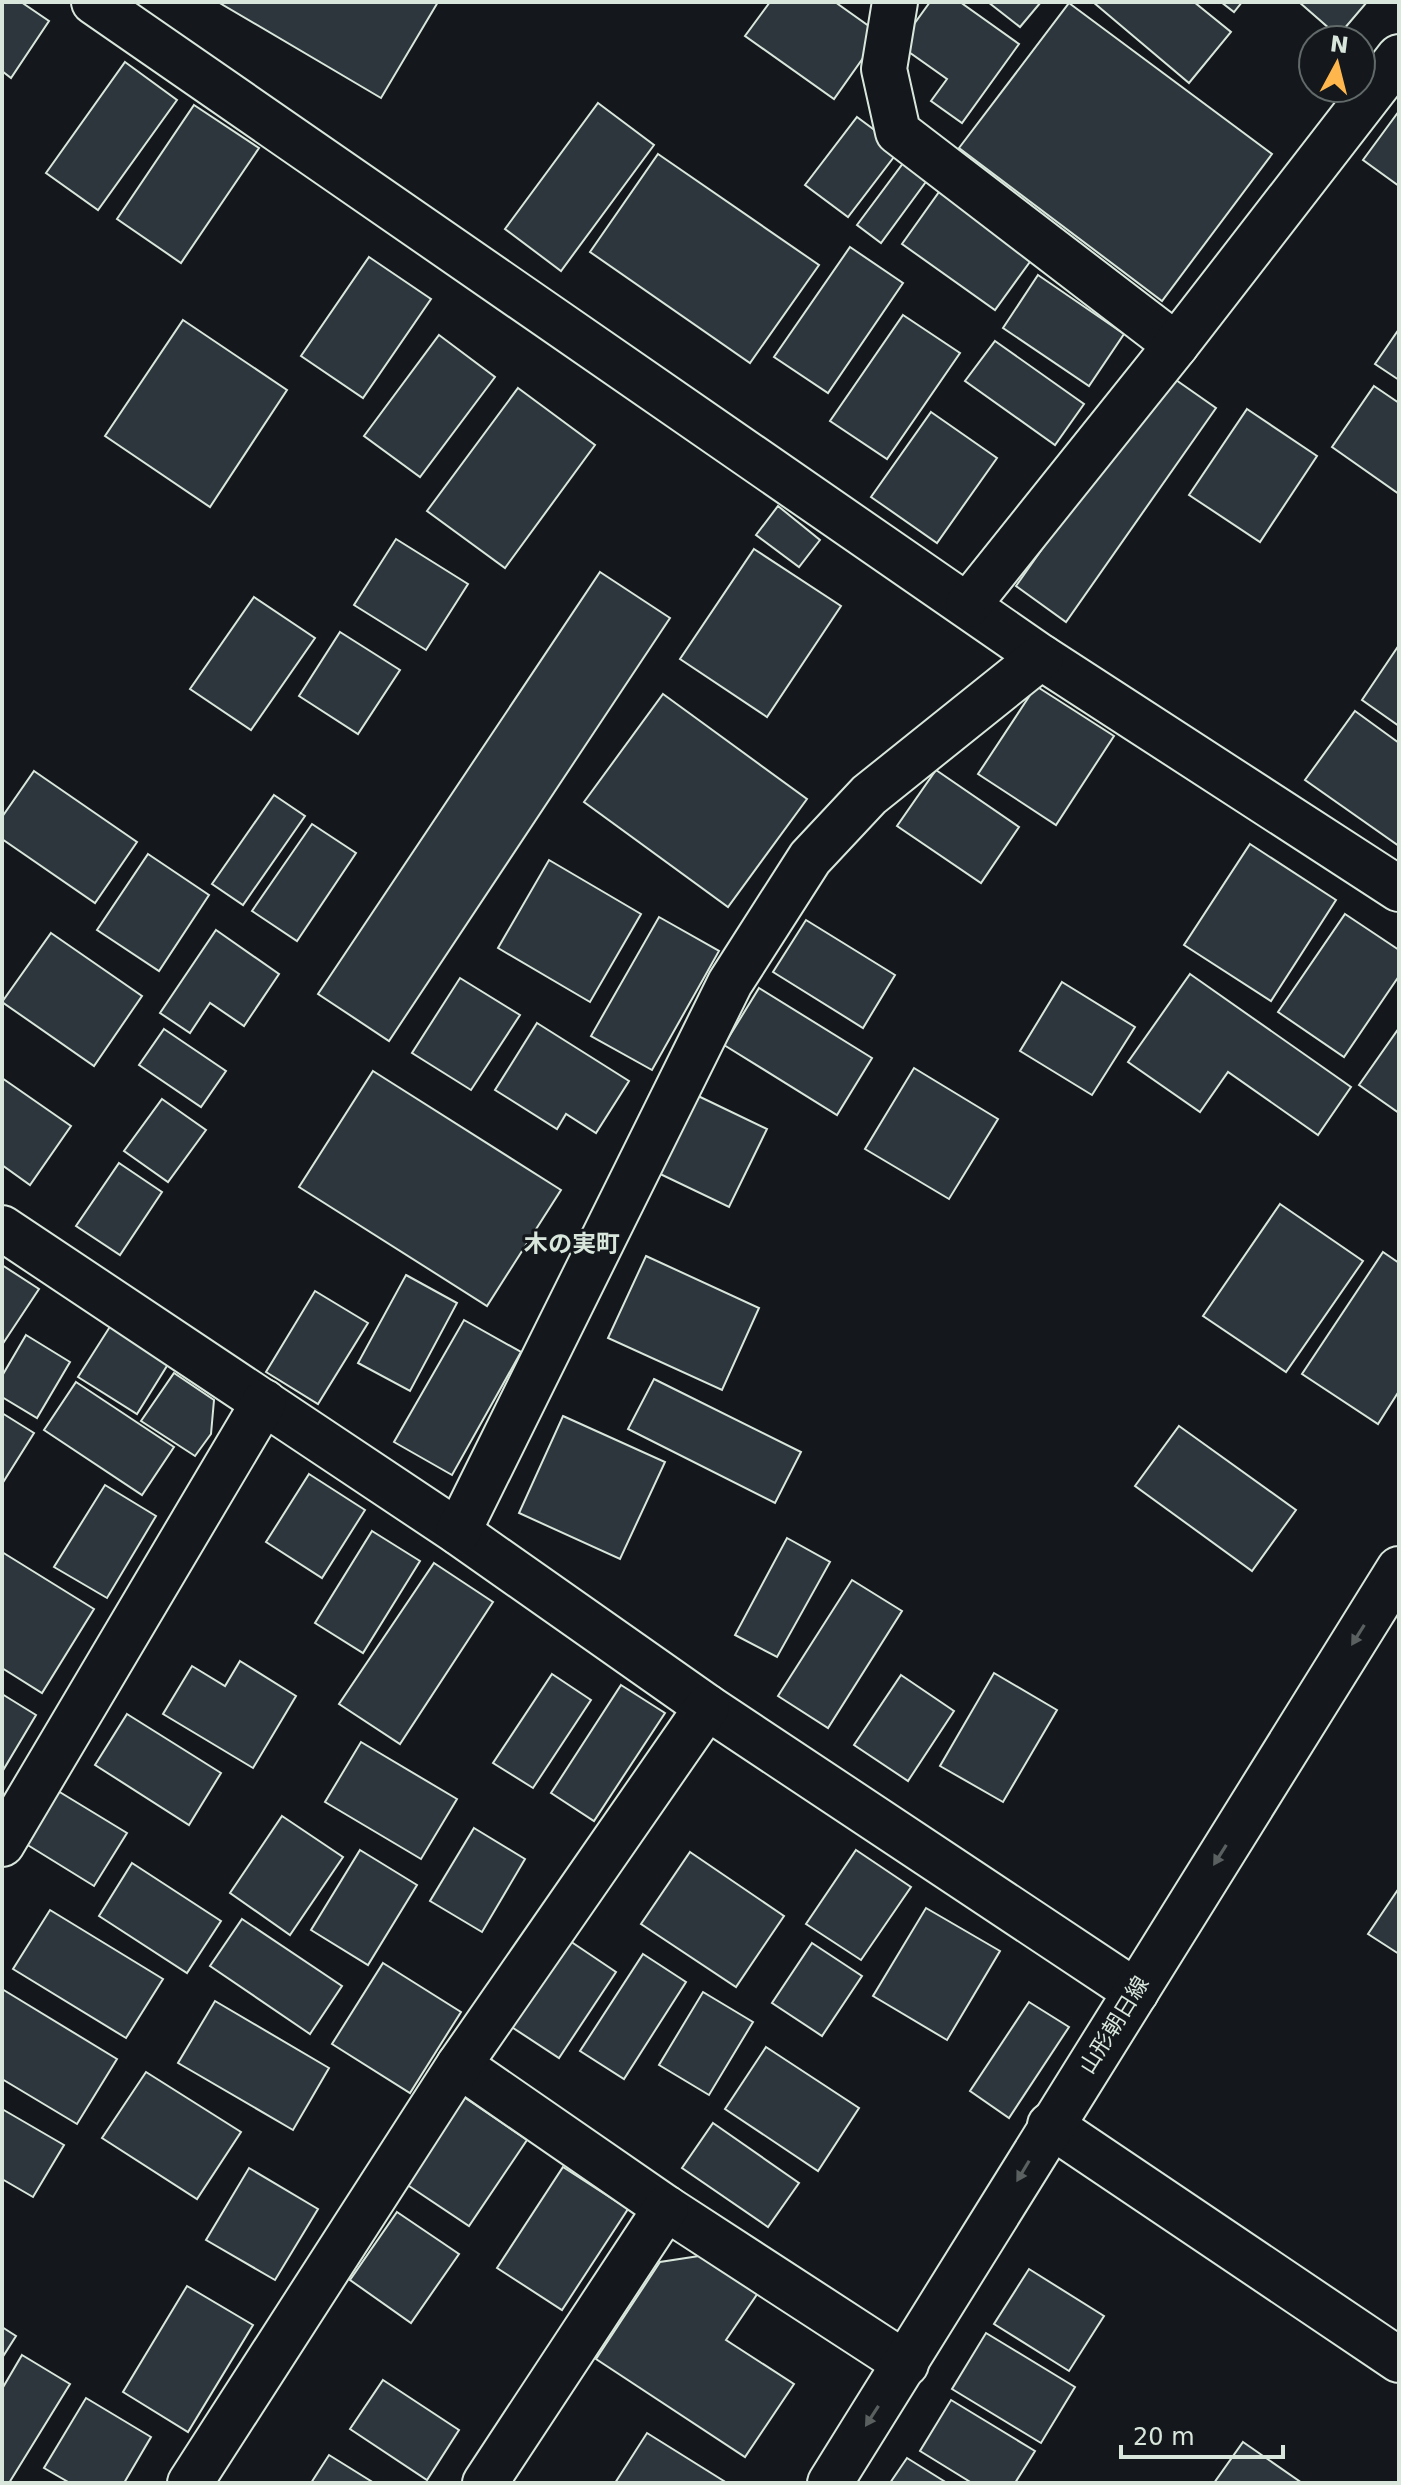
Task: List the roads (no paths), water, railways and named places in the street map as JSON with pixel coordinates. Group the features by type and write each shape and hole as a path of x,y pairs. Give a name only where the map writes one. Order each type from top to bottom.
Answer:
{"street":[{"path":"94,2 1041,657 1399,889"},
{"path":"895,2 884,69 898,132 1176,345"},
{"path":"968,605 1176,345 1399,57"},
{"path":"458,1532 730,983 810,858 869,795 1041,657"},
{"path":"2,1228 458,1532 707,1707 1136,1992"},
{"path":"2,1844 264,1402"},
{"name":"山形朝日線","path":"830,2483 906,2364 1050,2125 1399,1569"},
{"path":"190,2483 459,2065 707,1707"},
{"path":"459,2065 666,2208 906,2364"},
{"path":"1050,2125 1399,2360"},
{"path":"485,2483 666,2208"}],"district":[{"name":"木の実町","path":"572,1244"}]}
